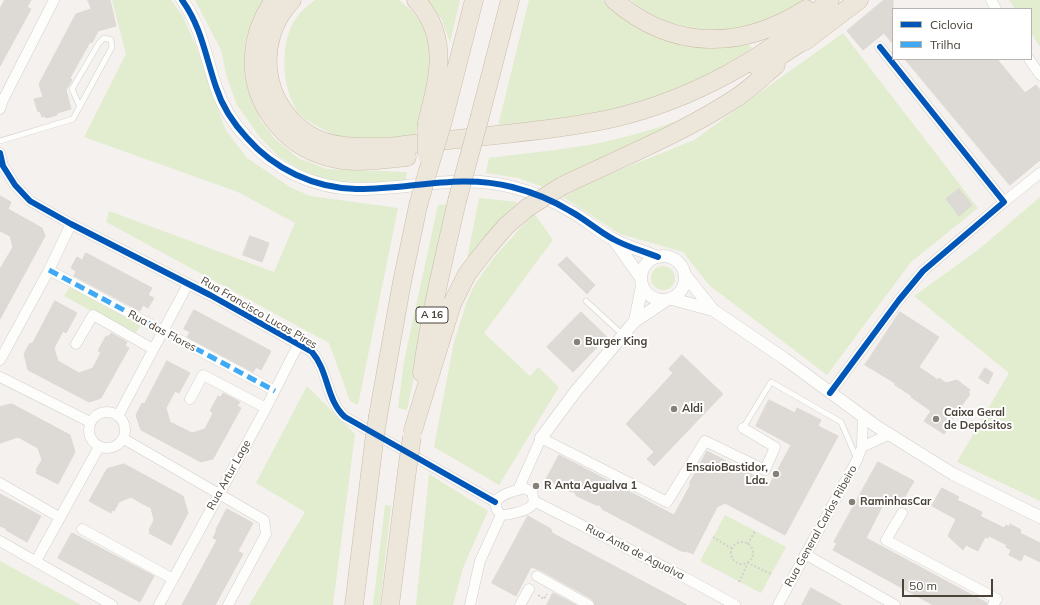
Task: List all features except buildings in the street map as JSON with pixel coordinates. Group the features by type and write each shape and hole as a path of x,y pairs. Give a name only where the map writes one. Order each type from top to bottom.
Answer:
{"highway":[{"path":"274,0 260,24 254,54 256,82 269,114 289,137 303,147 329,157 357,161 577,137 602,133 646,122 684,108 723,90 813,34"},
{"path":"292,0 276,23 268,48 270,82 277,99 286,113 298,126 312,136 328,142 347,146 366,147 389,146 553,129 614,118 654,106 698,89 744,64 791,32 830,0"},
{"path":"354,605 378,416 402,282 418,206 427,174 435,122 439,66 437,39 427,15 416,0"},
{"path":"435,122 474,0"},
{"name":"A 16","path":"390,605 412,433 426,344 457,201 510,0"},
{"path":"614,0 638,18 653,26 682,36 713,39 739,37 766,29 793,17 820,0"},
{"path":"412,433 452,304 467,274 506,226 527,208 562,186 612,162 659,142 702,119 737,97 813,34 859,0"}],"street":[{"path":"0,109 3,100 54,0"},
{"path":"182,0 197,26 204,44 216,88 234,123 260,152 291,173 320,184 339,188 357,189 455,181 495,183 543,197 571,211 614,240 658,257"},
{"path":"880,47 1004,202"},
{"path":"1030,60 1040,75"},
{"name":"Rua Francisco Lucas Pires","path":"0,153 3,166 15,185 30,201 71,224 188,284 312,352 323,368 334,403 345,417 495,502"},
{"path":"830,393 923,271 1040,173"},
{"path":"0,360 49,270 71,224"},
{"path":"614,240 642,282 646,293 658,300 669,300 713,310"},
{"path":"518,490 541,438 581,384 635,321 678,295 682,290 685,283 685,275 679,262 665,256 651,259 646,264 642,271 642,282 635,321"},
{"name":"Rua das Flores","path":"49,270 275,391"},
{"path":"685,275 713,310 785,359 863,416 953,474 1040,517"},
{"path":"118,416 188,284"},
{"path":"76,344 93,315 153,349"},
{"name":"Rua Artur Lage","path":"158,605 220,494 298,345"},
{"path":"190,399 203,375 266,408"},
{"path":"0,377 90,422"},
{"path":"103,412 113,413 118,416 123,421 126,433 124,439 119,445 113,448 105,449 93,443 88,429 92,418 103,412"},
{"name":"Rua General Carlos Ribeiro","path":"778,605 857,460 862,447 863,416"},
{"path":"541,438 667,502 705,441 765,470 775,447 743,428"},
{"path":"862,447 890,434"},
{"path":"124,439 264,520 266,534 228,605"},
{"path":"36,561 99,447"},
{"path":"0,484 59,517"},
{"path":"524,488 532,492 534,501 528,509 501,515 497,510 495,502 501,496 524,488"},
{"name":"Rua Anta de Agualva","path":"534,501 736,605"},
{"path":"902,513 886,540 997,599 993,605"},
{"path":"470,605 480,561 501,515"},
{"path":"82,529 173,579"},
{"path":"0,541 112,605"},
{"path":"805,554 894,605"},
{"path":"537,576 589,605"},
{"path":"520,605 529,589"}],"lane":[{"path":"0,142 73,119 80,107 112,47 111,40 104,38 99,43 72,89 80,107"},
{"path":"586,301 623,335"},
{"path":"743,428 771,382 841,422 857,460"}],"path":[{"path":"748,544 756,531"},
{"path":"713,537 731,548"},
{"path":"739,582 748,563 752,557 753,550 745,542 737,543 731,548 730,555 734,562 741,564 748,563 771,574"},
{"path":"529,589 544,599 552,584"}],"green space":[{"path":"112,0 171,0 183,17 196,46 225,129 247,158 290,187 310,196 398,208 358,405 350,401 329,343 106,222 109,211 274,272 295,223 238,192 84,137 126,54"},
{"path":"195,0 267,0 253,21 247,35 246,62 252,98 261,121 275,139 298,158 327,169 407,172 405,182 330,180 305,172 279,157 259,136 237,105 227,78 221,50"},
{"path":"315,0 399,0 411,10 424,27 430,44 432,64 415,139 352,139 331,133 313,124 298,112 292,102 285,78 285,51 291,27 303,10"},
{"path":"427,0 460,0 450,43 442,20"},
{"path":"529,0 603,0 618,14 747,43 752,48 716,70 664,96 596,116 498,126"},
{"path":"631,0 805,0 780,16 760,25 738,30 722,31 705,30 672,23 643,10"},
{"path":"1009,0 1040,0 1040,47 1032,35 1032,8 1014,8"},
{"path":"843,33 978,208 911,262 827,375 709,285 683,252 620,234 563,197 580,186 694,140"},
{"path":"711,108 555,183 553,181 543,187 518,178 486,173 489,158 572,148 613,140 656,128"},
{"path":"1040,197 1040,501 957,462 1009,373 914,296 978,250"},
{"path":"479,198 518,202 502,218 465,269"},
{"path":"450,204 407,410 398,408 404,361 438,205"},
{"path":"534,213 553,240 484,333 530,376 538,367 559,387 499,485 434,447 454,342 467,301 475,284 496,255"},
{"path":"658,266 668,266 675,273 675,283 668,290 658,290 651,283 651,273"},
{"path":"71,285 141,324 135,335 64,296"},
{"path":"307,386 355,434 333,605 249,605 305,512 256,483"},
{"path":"429,474 488,511 463,568 453,605 416,605"},
{"path":"385,505 391,506 380,605 373,605"},
{"path":"725,515 786,547 761,593 700,561"},
{"path":"0,561 81,605 0,605"}],"marked path":[{"path":"49,270 275,391"}],"cycle path":[{"path":"182,0 189,10 199,31 218,94 228,114 258,149 270,159 296,175 325,185 356,189 375,189 453,182 492,183 512,187 556,203 576,214 618,242 658,257"},
{"path":"830,393 899,300 923,271 1004,202 880,47"},
{"path":"0,153 3,166 15,185 30,201 71,224 210,295 312,352 322,368 334,402 345,417 495,502"}],"place":[{"name":"Burger King","path":"577,342"},
{"name":"Aldi","path":"674,409"},
{"name":"Caixa Geral de Depósitos","path":"936,419"},
{"name":"EnsaioBastidor, Lda.","path":"776,474"},
{"name":"R Anta Agualva 1","path":"536,486"},
{"name":"RaminhasCar","path":"852,502"}]}
